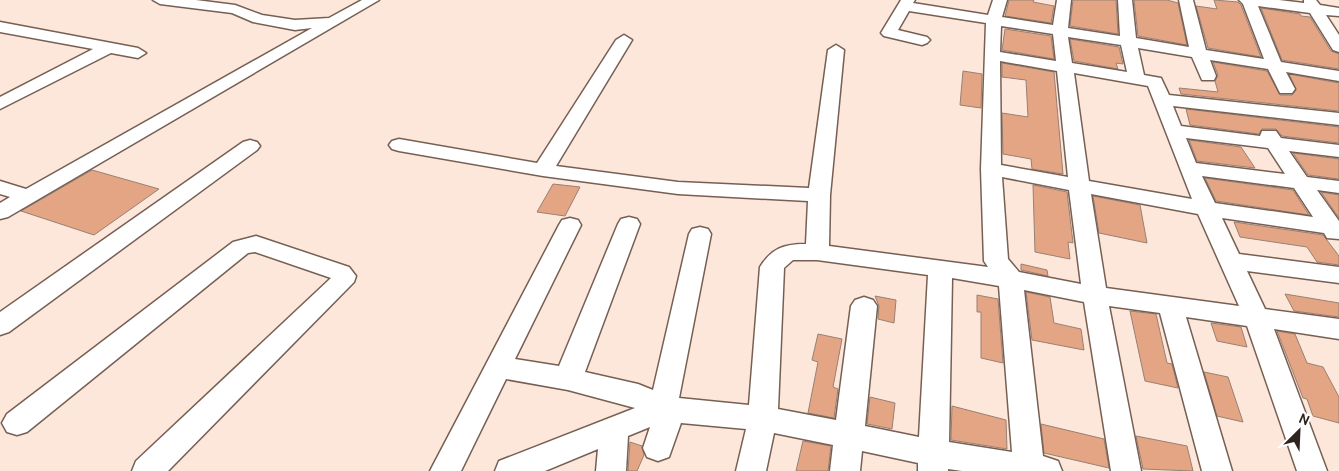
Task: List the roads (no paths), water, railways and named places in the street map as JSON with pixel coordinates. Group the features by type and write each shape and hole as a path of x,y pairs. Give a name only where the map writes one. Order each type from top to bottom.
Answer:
{"street":[{"path":"160,0 192,2 235,9 258,20 295,25 335,21"},
{"path":"0,212 372,0"},
{"path":"498,367 568,379 638,396 667,409 763,418 850,436 933,462 1035,470 1011,279 996,261 991,169 992,55 994,20 1000,0"},
{"path":"1064,0 1060,31 1079,184 1094,295 1126,471"},
{"path":"1125,0 1128,41 1137,79"},
{"path":"1186,0 1199,54 1208,76"},
{"path":"1286,89 1274,65 1248,0 1312,4 1339,12"},
{"path":"922,40 889,33 907,3 944,6 994,20 1339,76"},
{"path":"1312,4 1339,47"},
{"path":"3,29 138,53"},
{"path":"544,170 624,40"},
{"path":"0,104 108,48"},
{"path":"817,252 819,195 836,50"},
{"path":"992,55 1155,82 1176,131 1188,168 1256,316 1312,471"},
{"path":"1163,100 1339,119"},
{"path":"1254,110 1299,182 1336,231"},
{"path":"1176,131 1339,151"},
{"path":"399,145 544,170 678,188 819,195"},
{"path":"0,325 250,146"},
{"path":"1188,168 1339,187"},
{"path":"991,169 1336,231"},
{"path":"0,187 28,196"},
{"path":"446,471 570,224"},
{"path":"568,379 629,224"},
{"path":"658,448 700,234"},
{"path":"17,423 241,248 256,244 341,273 344,276 342,282 146,471"},
{"path":"751,471 763,418 767,325 772,267 779,257 790,252 817,252 940,268 1094,295 1170,304 1339,329"},
{"path":"1230,261 1339,276"},
{"path":"933,462 940,268"},
{"path":"1170,304 1216,471"},
{"path":"845,471 864,306"},
{"path":"510,471 540,465 614,429 667,409"},
{"path":"611,471 614,429"}]}
